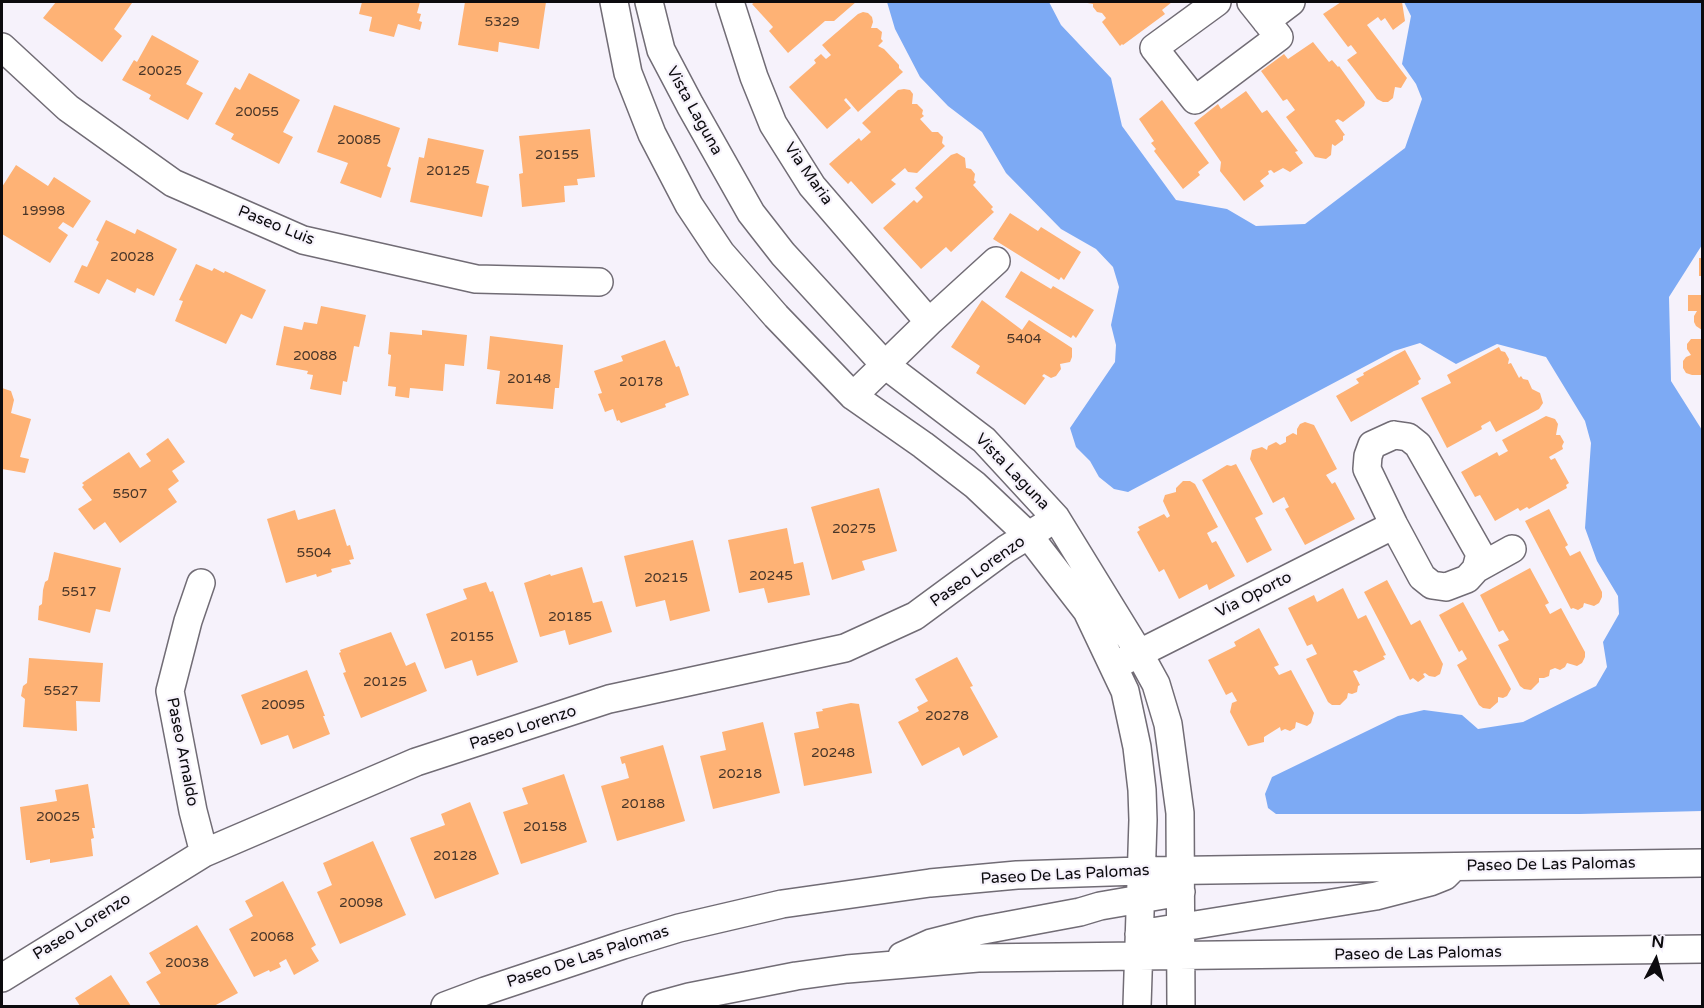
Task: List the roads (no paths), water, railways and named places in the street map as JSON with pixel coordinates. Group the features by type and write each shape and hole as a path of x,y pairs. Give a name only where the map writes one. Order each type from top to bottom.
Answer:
{"street":[{"name":"Vista Laguna","path":"614,2 628,73 652,134 689,205 721,253 776,316 853,396 975,485 1029,536 1087,611 1125,692 1137,747 1142,790 1137,1006"},
{"name":"Vista Laguna","path":"649,2 661,50 751,213 783,254 884,364 984,440 1056,518 1156,684 1168,724 1180,813 1181,1006"},
{"name":"Via Maria","path":"730,2 753,77 773,123 812,186 929,322"},
{"path":"1217,2 1154,48 1195,100 1279,37 1259,11 1292,2"},
{"name":"Paseo Luis","path":"2,47 68,108 174,183 303,240 476,279 599,282"},
{"path":"853,396 884,364 996,261"},
{"path":"1476,569 1480,554 1418,444 1408,437 1394,435 1372,446 1367,469 1422,577 1432,585 1446,587 1467,579 1476,569 1512,549"},
{"name":"Paseo Lorenzo","path":"2,978 204,853 416,762 609,699 845,648 915,616 1006,549 1056,518"},
{"name":"Via Oporto","path":"1114,666 1394,525"},
{"name":"Paseo Arnaldo","path":"201,583 188,621 170,691 193,811 204,853"},
{"name":"Paseo De Las Palomas","path":"445,1006 679,928 782,904 941,882 1017,875 1140,871 1182,881 1456,866 1702,863"},
{"path":"1138,946 1181,927 1376,896 1430,882 1445,876 1456,866"},
{"name":"Paseo de Las Palomas","path":"1140,899 1182,881"},
{"name":"Paseo De Las Palomas","path":"888,964 908,952 941,940 1140,899"},
{"path":"1656,951 1702,934"},
{"name":"Paseo De Las Palomas","path":"656,1006 796,976 888,964 1138,946 1181,956"},
{"path":"1656,951 1702,949"},
{"name":"Paseo de Las Palomas","path":"1181,956 1656,951"}],"water":[{"path":"887,2 1049,2 1061,25 1111,78 1122,126 1176,200 1227,209 1256,226 1305,224 1405,148 1422,99 1416,84 1402,64 1411,16 1404,2 1702,2 1702,245 1669,297 1671,381 1702,430 1702,811 1580,814 1276,814 1268,808 1265,794 1272,777 1398,716 1424,710 1462,715 1478,729 1523,722 1596,686 1607,667 1603,642 1619,614 1618,596 1597,561 1585,528 1591,443 1585,421 1546,357 1497,344 1456,364 1420,343 1394,351 1128,492 1114,489 1099,477 1090,461 1076,447 1070,428 1115,362 1116,345 1111,325 1119,287 1113,267 1096,249 1061,229 1006,173 982,132 948,106 920,77 895,29"}]}
